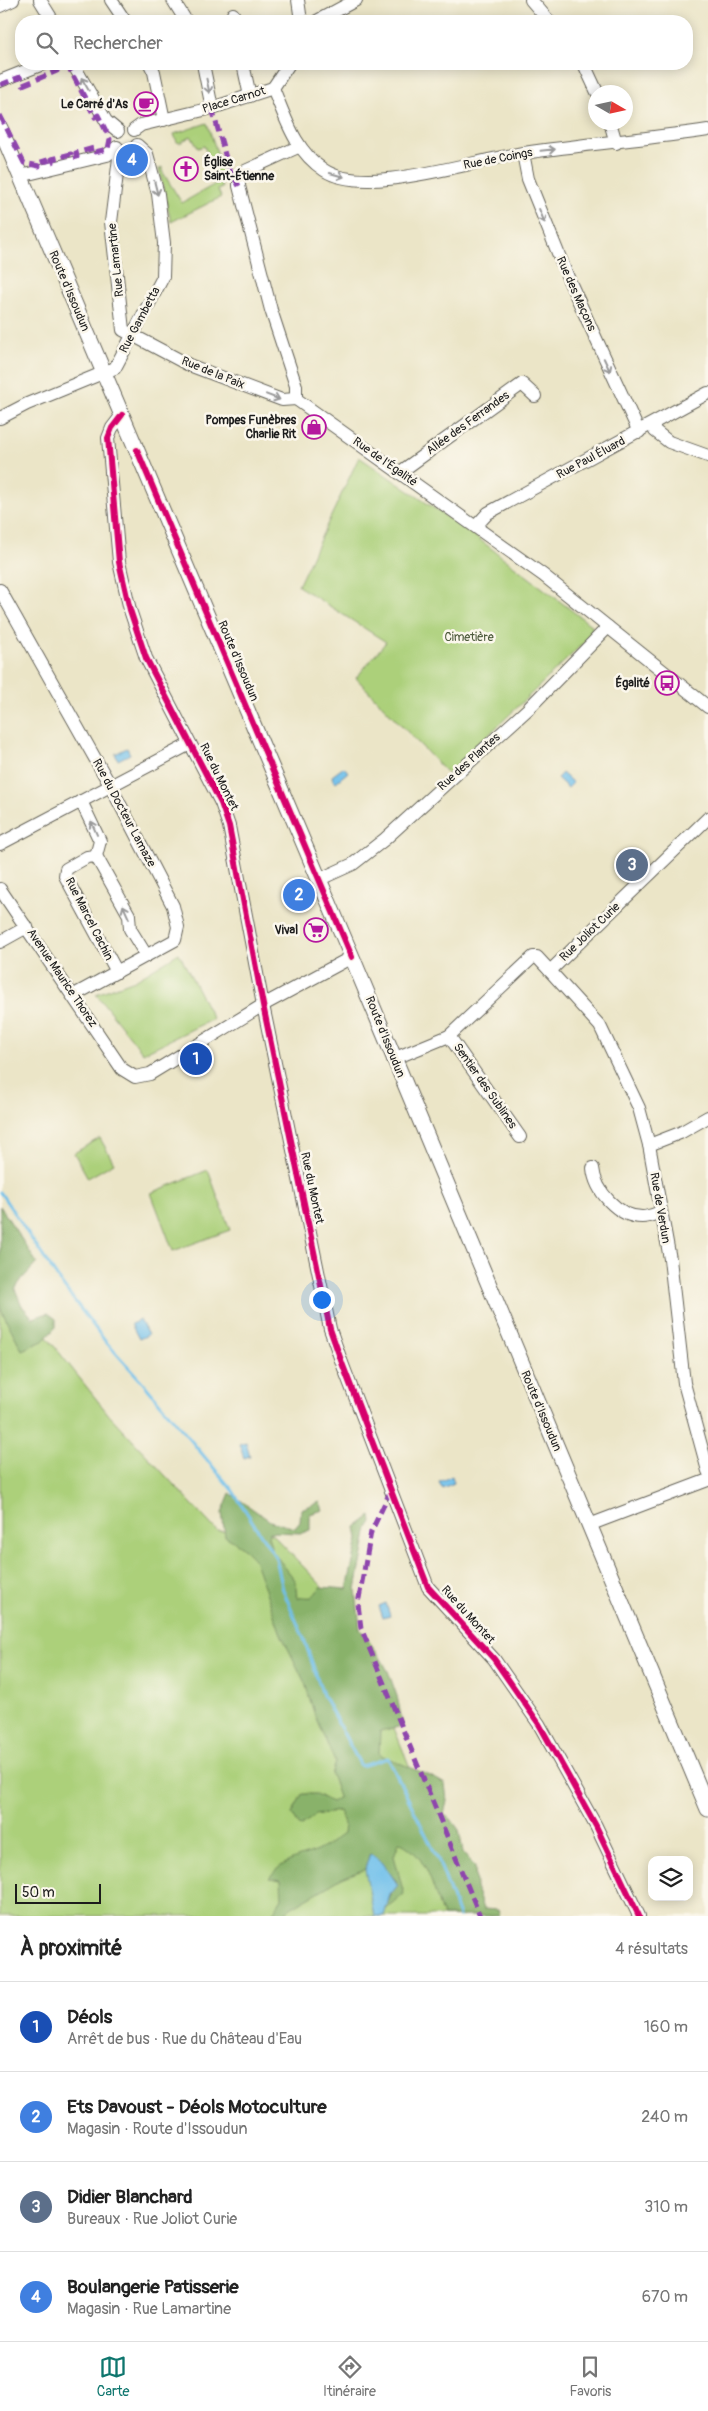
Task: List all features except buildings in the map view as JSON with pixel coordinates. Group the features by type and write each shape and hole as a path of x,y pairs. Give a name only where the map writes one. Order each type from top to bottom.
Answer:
{"main road":[{"name":"Route d'Issoudun","path":"0,128 352,957 708,1809"}],"street":[{"path":"0,6 13,0"},
{"path":"40,0 49,15"},
{"path":"110,0 121,15"},
{"path":"173,0 182,15"},
{"path":"298,0 300,15"},
{"path":"328,15 356,0"},
{"path":"531,0 544,15"},
{"path":"0,81 28,70"},
{"path":"76,70 106,121 118,131"},
{"path":"153,70 164,120"},
{"path":"204,70 212,108"},
{"path":"244,70 250,96"},
{"path":"273,88 285,70"},
{"path":"587,70 594,85"},
{"name":"Place Carnot","path":"134,130 212,108 273,88 298,147"},
{"path":"20,176 107,155 118,149 132,151 138,145 138,136 134,130 127,127 118,131 114,141 118,149"},
{"path":"612,130 616,143"},
{"name":"Rue de Coings","path":"298,147 324,171 338,176 361,180 405,177 523,153 616,143 708,130"},
{"name":"Rue Gambetta","path":"104,374 115,368 163,277 164,243 158,194 147,154 138,145"},
{"path":"296,399 296,386 271,310 240,186 240,178 243,172 298,147"},
{"name":"Rue Lamartine","path":"118,149 111,222 123,330 132,336"},
{"name":"Rue des Maçons","path":"523,153 528,179 569,280 639,432"},
{"name":"Rue de la Paix","path":"132,336 208,372 282,400 296,399"},
{"path":"0,418 27,404 104,374"},
{"name":"Allée des Ferrandes","path":"399,472 522,384 535,396"},
{"name":"Rue Paul Éluard","path":"476,526 488,513 708,393"},
{"name":"Rue de l'Égalité","path":"296,399 476,526 608,627 708,707"},
{"name":"Rue du Montet","path":"122,415 112,428 108,438 119,562 130,610 146,658 221,803 230,826 263,1005 330,1329 428,1587 494,1659 539,1724 596,1826 640,1916"},
{"path":"653,424 655,431 669,442 708,456"},
{"name":"Rue du Docteur Lamaze","path":"0,590 110,785 173,906 178,927 175,940 74,995"},
{"name":"Rue des Plantes","path":"318,880 353,864 385,839 528,709 608,627"},
{"path":"0,844 190,744"},
{"path":"82,801 100,841 96,856 129,915 130,929 146,956"},
{"name":"Rue Joliot Curie","path":"394,1059 449,1036 533,957 537,957 550,971 708,818"},
{"name":"Rue Marcel Cachin","path":"96,856 86,857 66,869 65,876 117,972"},
{"name":"Avenue Maurice Thorez","path":"0,889 74,995 122,1069 135,1077 150,1074 263,1005"},
{"path":"0,942 27,927"},
{"path":"263,1005 352,957"},
{"name":"Rue de Verdun","path":"550,971 591,1014 608,1039 638,1108 649,1145 670,1259 684,1383 708,1471"},
{"name":"Sentier des Sublines","path":"449,1036 520,1137"},
{"path":"649,1145 680,1133 708,1117"},
{"path":"593,1168 598,1186 620,1210 643,1217 661,1212"},
{"path":"590,1525 708,1480"}],"green space":[{"path":"207,123 226,179 220,181 222,188 218,190 221,197 171,222 159,169 162,167 162,171 182,203 217,183 202,157 207,153 204,146 198,148 191,136 180,143 177,142 174,134"},
{"name":"Cimetière","path":"359,457 475,536 592,626 592,635 448,774 356,678 386,642 298,586"},
{"path":"179,953 213,1019 143,1053 96,994 135,980"},
{"path":"100,1138 114,1163 88,1178 74,1153"},
{"path":"208,1170 230,1230 173,1251 151,1193"},
{"path":"0,1206 37,1263 15,1289 22,1306 33,1318 48,1313 56,1319 56,1327 43,1341 22,1350 0,1308"},
{"path":"0,1278 109,1415 217,1531 272,1534 347,1612 443,1849 463,1916 0,1916"},
{"path":"230,1493 270,1521 295,1528 300,1522 301,1509 320,1502 323,1510 310,1514 310,1530 302,1533 270,1532 268,1536 273,1552 295,1580 297,1598 312,1597 321,1587 347,1589 358,1539 356,1527 371,1516 372,1522 368,1528 356,1589 360,1629 388,1671 397,1696 403,1726 380,1731 379,1754 429,1775 445,1784 447,1800 444,1815 451,1819 459,1830 463,1852 475,1867 476,1888 483,1909 498,1910 500,1916 443,1916 423,1864 409,1848 399,1842 394,1856 404,1894 384,1911 397,1881 370,1853 365,1869 342,1878 289,1909 283,1916 271,1916 282,1898 281,1880 269,1878 283,1865 328,1845 343,1834 344,1824 339,1811 315,1815 300,1827 292,1814 302,1794 316,1794 331,1802 339,1797 331,1774 335,1762 315,1716 305,1683 281,1634 254,1559 241,1546 225,1536 222,1513"}],"water":[{"path":"127,748 130,754 118,760 115,754"},
{"path":"344,767 348,772 336,782 333,780 332,776"},
{"path":"562,773 573,783 568,788 557,778"},
{"path":"140,1320 148,1335 139,1339 131,1324"},
{"path":"246,1442 250,1456 244,1458 239,1444"},
{"path":"452,1476 454,1483 442,1488 439,1482"},
{"path":"386,1603 390,1616 383,1618 379,1606"},
{"path":"370,1853 383,1863 398,1885 390,1895 384,1916 374,1916 365,1869"}],"waterway":[{"path":"0,1192 61,1283 105,1341 144,1384 233,1491 276,1558 283,1590 304,1639 323,1695 361,1766 388,1758 438,1859 459,1916"}],"marked path":[{"path":"0,85 20,77 23,85 57,70"},
{"path":"0,115 24,163 39,166 38,163 47,160 48,164 53,162 52,159 71,154 72,158 77,157 76,153 94,148 95,152 108,149 110,139 98,115 95,117 70,70"},
{"path":"212,108 229,169 239,186"},
{"path":"391,1490 371,1532 358,1604 361,1628 480,1916"}],"cycle path":[{"path":"122,415 112,428 108,438 119,562 130,610 146,658 221,803 229,826 263,1005 330,1329 428,1587 494,1659 539,1724 596,1826 639,1916"},
{"path":"137,450 352,957"}],"place":[{"name":"Le Carré d'As","path":"146,104"},
{"name":"Boulangerie Patisserie","path":"132,160"},
{"name":"Église Saint-Étienne","path":"186,169"},
{"name":"Pompes Funèbres Charlie Rit","path":"314,427"},
{"name":"Égalité","path":"667,683"},
{"name":"Didier Blanchard","path":"632,865"},
{"name":"Ets Davoust - Déols Motoculture","path":"299,895"},
{"name":"Vival","path":"316,930"},
{"name":"Déols","path":"196,1059"}]}
